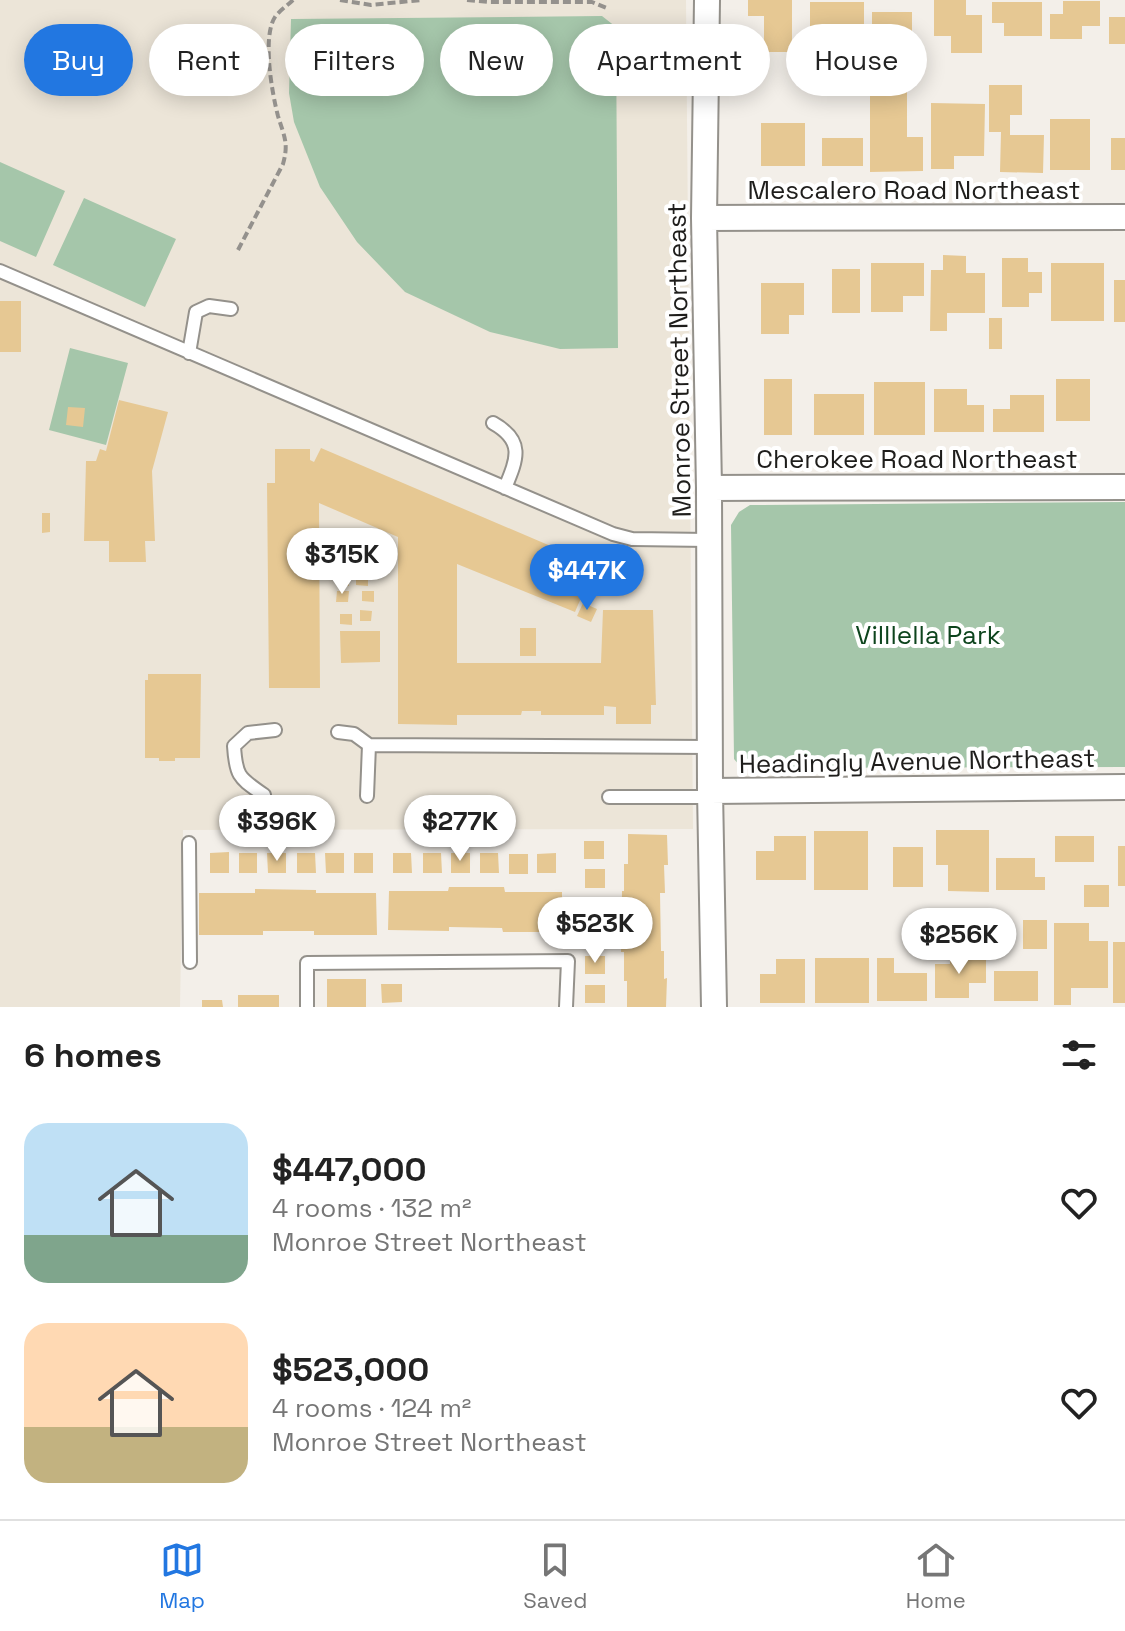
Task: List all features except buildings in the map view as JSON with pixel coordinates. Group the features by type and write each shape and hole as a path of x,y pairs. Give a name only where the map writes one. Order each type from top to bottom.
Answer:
{"street":[{"name":"Monroe Street Northeast","path":"707,0 704,218 714,1007"},
{"name":"Mescalero Road Northeast","path":"704,218 1125,217"},
{"name":"Cherokee Road Northeast","path":"709,488 1125,487"},
{"name":"Headingly Avenue Northeast","path":"710,794 1125,787"}],"lane":[{"path":"0,271 613,534 632,539 709,540"},
{"path":"189,353 196,312 209,306 231,309"},
{"path":"493,423 507,431 517,451 515,465 505,488"},
{"path":"264,795 241,779 234,746 248,733 275,730"},
{"path":"338,732 354,734 369,745 710,747"},
{"path":"367,796 369,745"},
{"path":"609,797 710,794"},
{"path":"189,843 190,962"},
{"path":"307,1007 307,963 568,961 566,1007"}],"path":[{"path":"238,250 283,164 287,150 270,69 268,37 275,17 293,0"},
{"path":"340,0 371,5 421,0"},
{"path":"467,0 592,2 609,9"}],"shaded area":[{"path":"0,0 686,0 686,24 569,24 569,96 687,96 693,829 183,830 180,1007 0,1007"}],"green space":[{"path":"602,16 612,24 569,24 569,96 616,96 618,348 560,349 490,332 405,292 357,242 320,187 294,122 290,96 424,96 424,24 291,24 291,19"},
{"path":"0,162 65,191 36,257 0,241"},
{"path":"84,198 176,239 145,307 53,265"},
{"path":"70,348 128,363 106,445 49,430"},
{"name":"Villlella Park","path":"1125,502 1125,767 747,768 741,767 734,759 731,525 739,512 750,505"}]}
